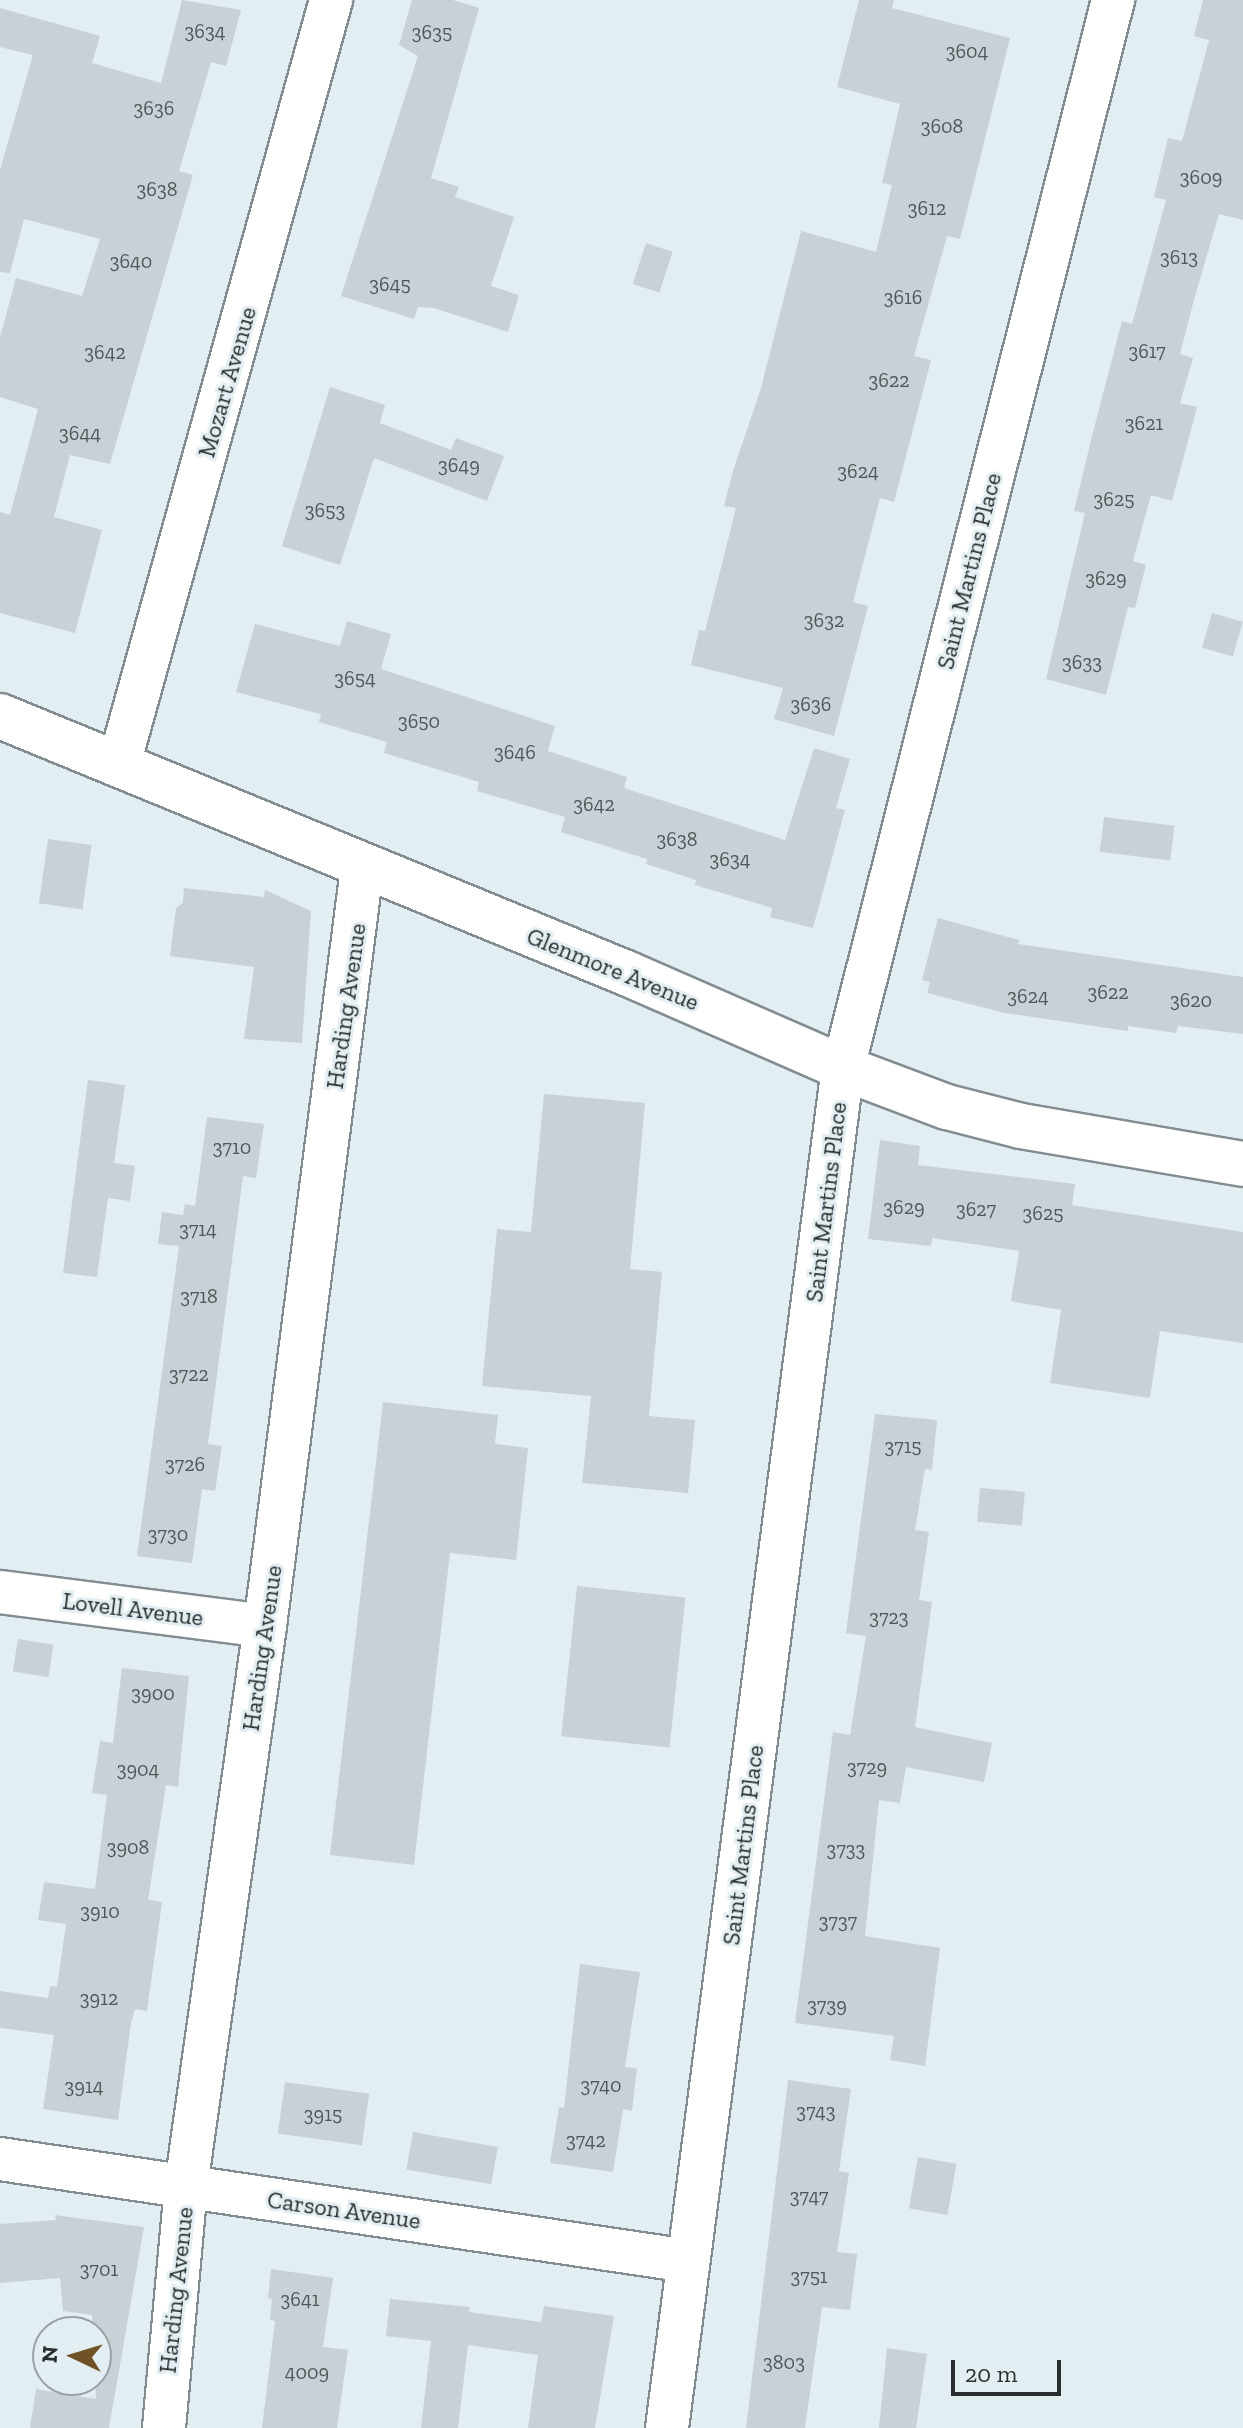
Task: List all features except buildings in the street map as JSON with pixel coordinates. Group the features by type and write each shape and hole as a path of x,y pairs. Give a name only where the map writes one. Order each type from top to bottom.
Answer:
{"street":[{"name":"Mozart Avenue","path":"119,764 331,0"},
{"name":"Saint Martins Place","path":"667,2428 843,1068 1113,0"},
{"name":"Glenmore Avenue","path":"0,716 362,869 626,973 843,1068 947,1107 1021,1126 1243,1164"},
{"name":"Harding Avenue","path":"164,2428 186,2186 265,1626 362,869"},
{"name":"Lovell Avenue","path":"0,1592 265,1626"},
{"name":"Carson Avenue","path":"0,2159 688,2261"}]}
